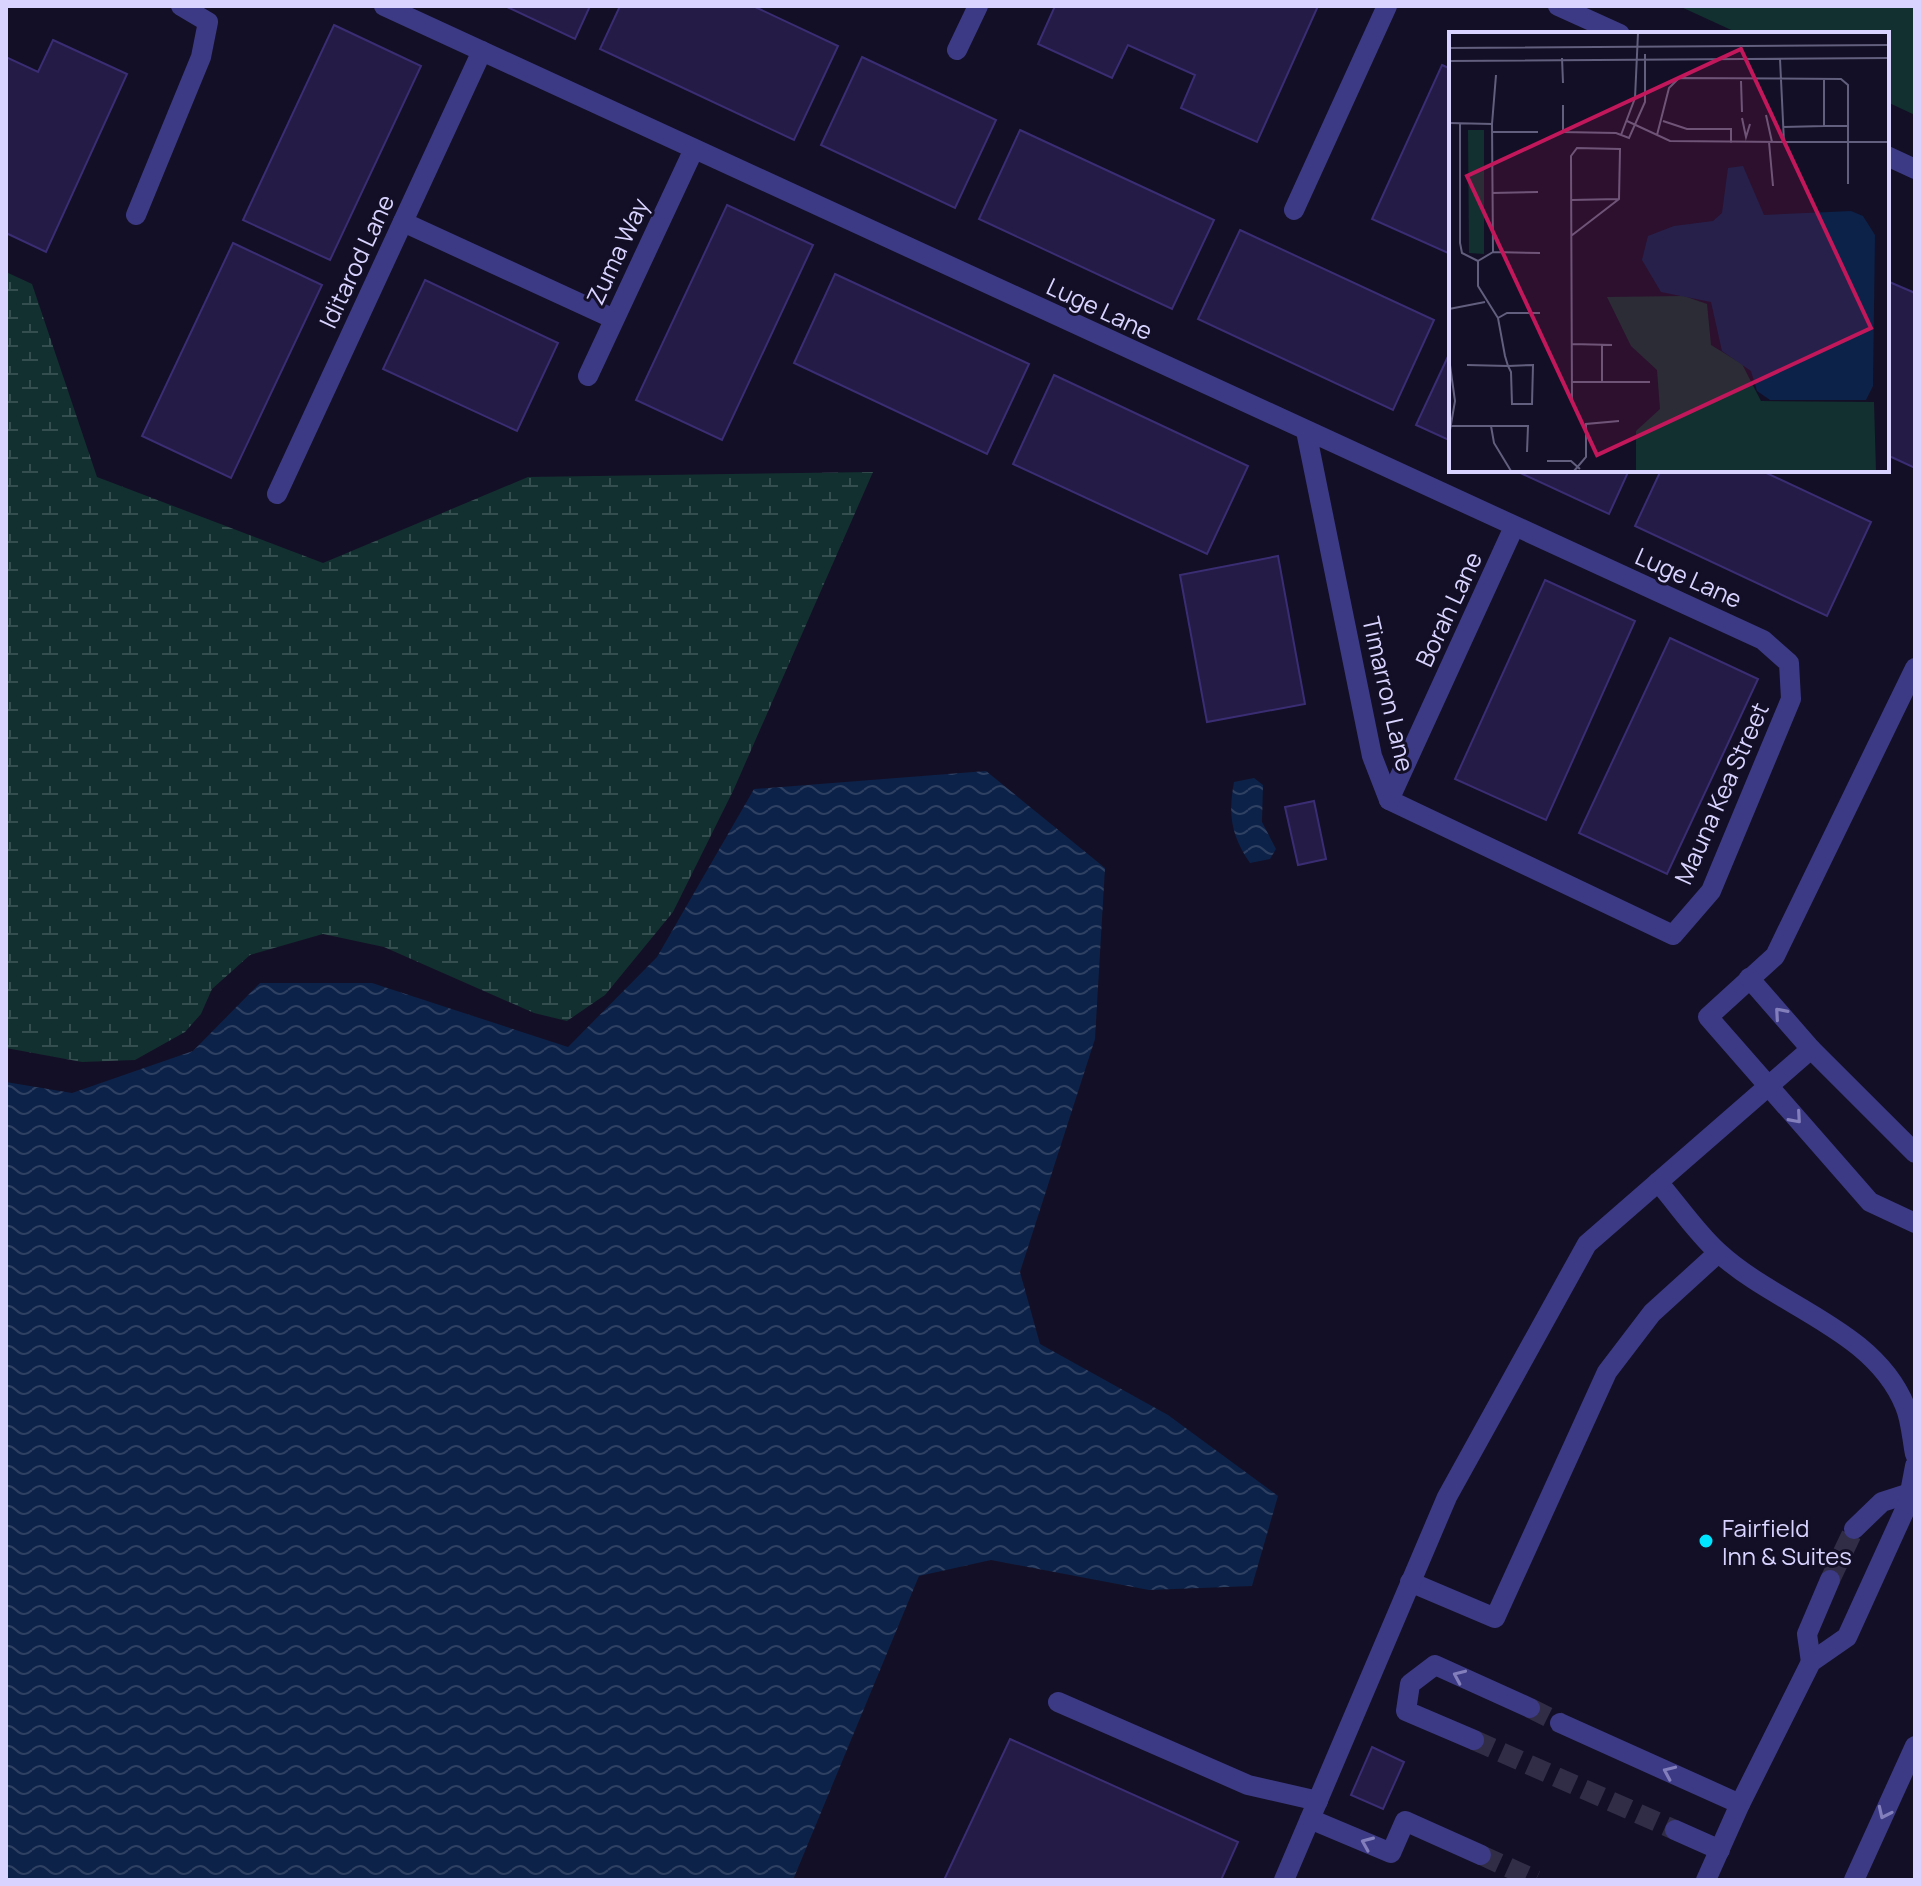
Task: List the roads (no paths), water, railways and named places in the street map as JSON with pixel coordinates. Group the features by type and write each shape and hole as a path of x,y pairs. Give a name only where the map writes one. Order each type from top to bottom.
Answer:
{"street":[{"path":"136,215 201,57 208,22 181,6"},
{"name":"Luge Lane","path":"384,6 1763,640 1789,663"},
{"path":"957,50 978,6"},
{"path":"1294,210 1387,6"},
{"path":"1558,6 1616,32"},
{"name":"Iditarod Lane","path":"277,494 482,51"},
{"name":"Zuma Way","path":"588,376 694,149"},
{"path":"1889,157 1915,169"},
{"path":"403,222 614,319"},
{"name":"Timarron Lane","path":"1306,431 1372,756 1389,800 1673,935"},
{"name":"Borah Lane","path":"1389,800 1514,527"},
{"name":"Mauna Kea Street","path":"1673,935 1711,891 1717,878 1791,699 1789,663"},
{"path":"1915,668 1775,956 1708,1017 1870,1202 1915,1223"},
{"path":"1749,978 1811,1049 1915,1153"},
{"path":"1284,1880 1447,1497 1587,1244 1811,1049"},
{"path":"1658,1182 1718,1253 1789,1304 1865,1350 1890,1376 1907,1408 1915,1454"},
{"path":"1410,1582 1495,1618 1607,1372 1652,1313 1718,1253"},
{"path":"1706,1880 1811,1662 1847,1637 1910,1493 1915,1466"},
{"path":"1854,1529 1882,1502 1910,1493"},
{"path":"1811,1662 1807,1634 1830,1580"},
{"path":"1474,1740 1406,1711 1410,1684 1435,1665 1530,1708"},
{"path":"1058,1702 1248,1785 1314,1810 1391,1853 1405,1821 1481,1855"},
{"path":"1560,1723 1740,1804"},
{"path":"1854,1880 1915,1746"},
{"path":"1675,1830 1720,1850"}],"water":[{"path":"986,771 1105,868 1095,1039 1020,1272 1040,1344 1168,1415 1278,1496 1252,1586 1149,1590 991,1560 919,1576 793,1880 6,1880 6,1082 72,1093 193,1051 260,983 372,983 568,1047 657,957 754,789"},
{"path":"1254,778 1263,785 1262,822 1276,849 1270,859 1250,863 1235,834 1231,805 1234,782"}],"tunnel":[{"path":"1830,1580 1854,1529"},
{"path":"1530,1708 1560,1723"},
{"path":"1474,1740 1675,1830"},
{"path":"1481,1855 1536,1880"}],"place":[{"name":"Fairfield Inn & Suites","path":"1706,1541"}]}
